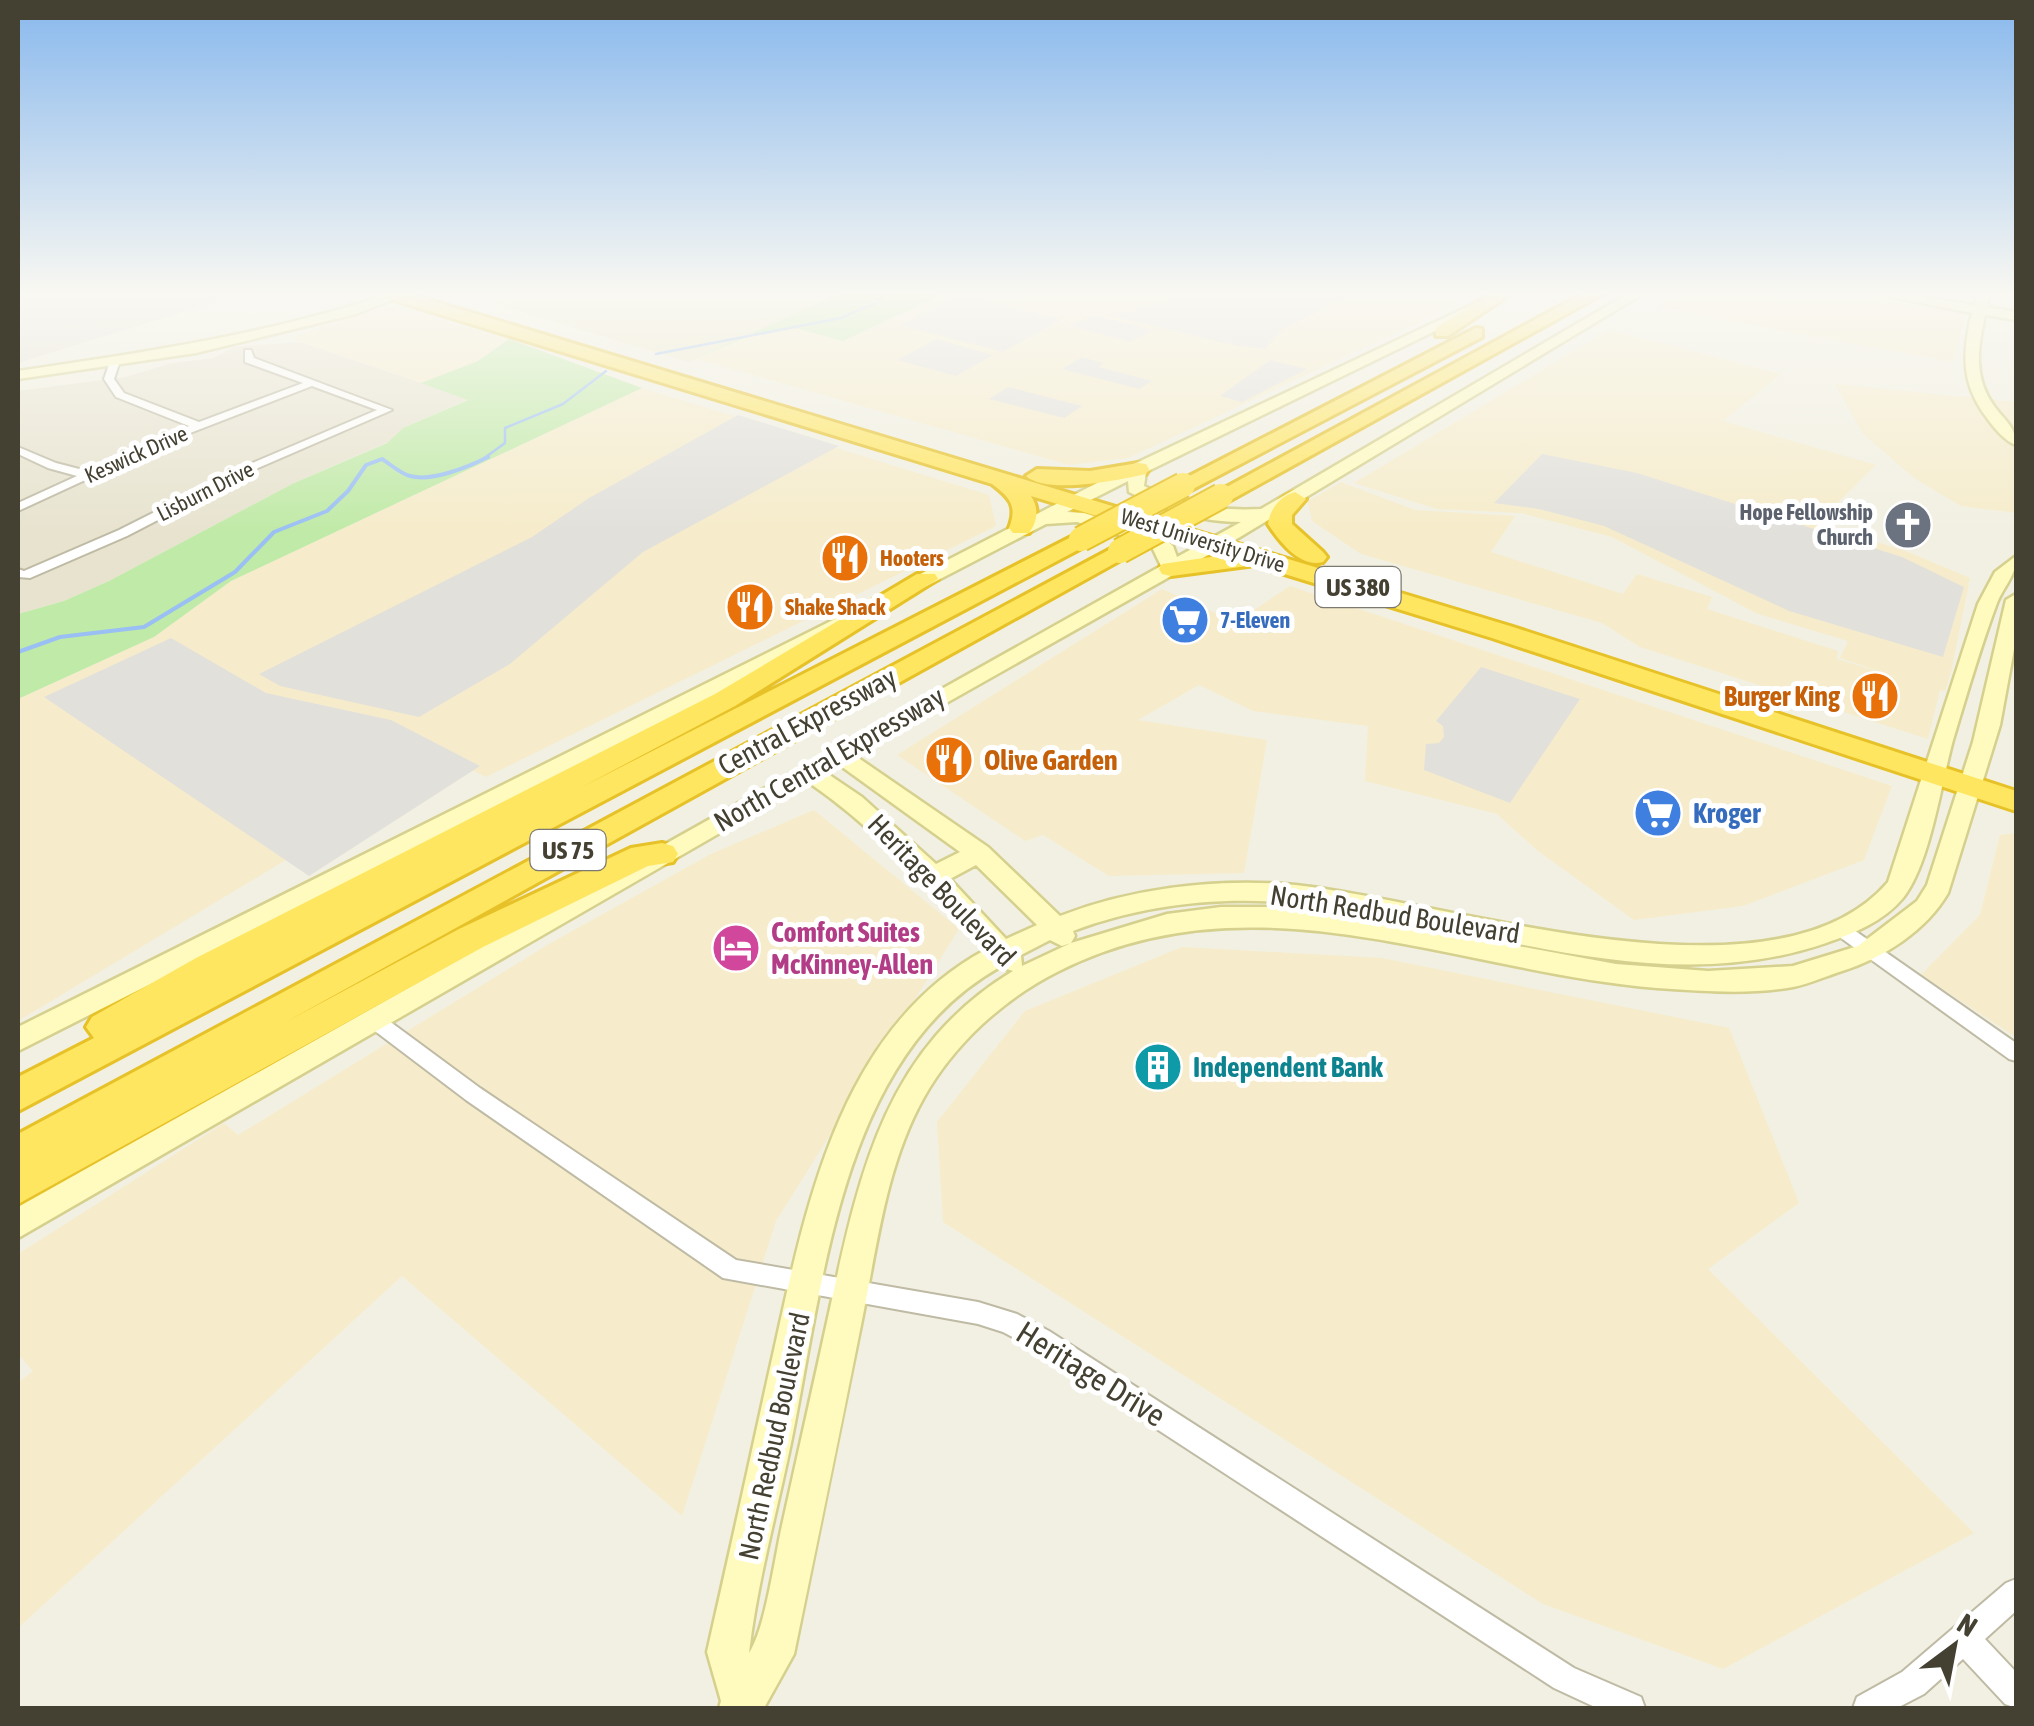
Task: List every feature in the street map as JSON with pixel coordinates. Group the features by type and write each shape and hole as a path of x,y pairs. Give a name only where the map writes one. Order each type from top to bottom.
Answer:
{"highway":[{"name":"West University Drive","path":"666,373 882,436 1037,476 1083,496"},
{"name":"West University Drive","path":"678,373 882,436 1000,480 1083,496 1224,539 1284,564 1935,764"},
{"path":"1270,440 1378,373"},
{"name":"Central Expressway","path":"18,1095 1399,373"},
{"name":"Central Expressway","path":"18,1154 346,970 1449,373"},
{"path":"1344,429 1370,428 1481,373"},
{"path":"1037,476 1090,478 1138,469"},
{"path":"1000,480 1026,504 1020,528"},
{"path":"1286,504 1280,524 1315,557"},
{"name":"West University Drive","path":"1224,539 1315,557 1975,777 2016,800"},
{"path":"1172,569 1232,560 1284,564"},
{"path":"18,1082 30,1070 209,966 725,700 926,579"},
{"name":"West University Drive","path":"1975,777 2016,781"},
{"path":"18,1186 470,938 642,856 662,854"}],"street":[{"path":"110,373 108,379 120,394 198,426"},
{"path":"282,373 312,384"},
{"path":"18,1040 523,787 1083,496 1339,373"},
{"name":"North Central Expressway","path":"18,1224 838,754 1286,504 1506,373"},
{"path":"1970,373 1984,403 2016,440"},
{"name":"Lisburn Drive","path":"21,574 123,533 254,466 387,410 312,384"},
{"name":"Keswick Drive","path":"18,508 198,426 312,384"},
{"path":"18,450 52,466 89,475"},
{"path":"1138,469 1135,488 1162,500 1227,517 1286,504"},
{"path":"1020,528 1054,517 1087,518 1160,543 1172,569"},
{"name":"North Redbud Boulevard","path":"742,1706 728,1652 806,1283 852,1123 869,1087 904,1033 940,997 1001,952 1054,927 1146,900 1254,892 1322,898 1594,948 1676,958 1771,950 1841,928 1868,914 1900,885 1964,669 1993,592 2006,570 2016,562"},
{"path":"1993,592 2016,600"},
{"name":"North Redbud Boulevard","path":"742,1706 773,1654 877,1172 902,1108 924,1070 952,1037 1025,976 1074,952 1150,926 1251,916 1314,920 1590,971 1682,982 1775,978 1834,965 1871,949 1923,911 1937,892 1975,777 2016,600"},
{"path":"1964,669 1986,680 1980,702 1989,725"},
{"name":"Heritage Boulevard","path":"838,754 979,853 1074,952"},
{"name":"Heritage Boulevard","path":"808,772 872,817 935,876 1025,976"},
{"path":"935,876 979,853"},
{"path":"1841,928 2016,1053"},
{"name":"Heritage Drive","path":"374,1020 720,1264 756,1277 852,1288 978,1313 1027,1331 1564,1678 1630,1708"},
{"path":"1868,1708 1913,1683 2016,1593"},
{"path":"1965,1640 2016,1693"}],"shaded area":[{"path":"141,373 391,373 469,399 403,428 388,442 292,484 109,581 64,601 18,614 18,391"},
{"path":"391,373 448,373 421,383"},
{"path":"745,373 1311,373 1128,458 1069,465"},
{"path":"1076,373 1120,373 1152,381 1139,389"},
{"path":"1253,373 1300,373 1242,402 1220,396"},
{"path":"1538,373 1781,374 1723,421 1876,465 1817,523 1908,552 1970,578 1951,672 1945,691 1940,690 1928,739 1640,647 1602,623 1361,554 1312,521 1308,501 1341,482 1415,510 1515,516 1491,552 1623,594 1637,574 1712,597 1707,609 1838,651 1837,659 1900,678 1840,658 1848,641 1758,614 1612,537 1521,513 1437,509 1354,483"},
{"path":"1835,384 2016,402 2016,513 1961,506 1914,478 1863,434"},
{"path":"1008,387 1082,406 1064,418 989,399"},
{"path":"642,388 989,495 996,526 486,777 472,770 291,857 18,1021 18,699 154,637 231,581"},
{"path":"738,415 839,446 643,552 510,664 419,717 280,686 259,674 532,537 589,498"},
{"path":"1542,454 1637,473 1902,557 1964,587 1943,657 1789,611 1604,526 1539,509 1494,503"},
{"path":"1290,586 1892,786 1864,860 1743,906 1634,920 1538,851 1497,814 1365,781 1368,726 1253,711 1199,685 1138,720 1267,740 1244,873 1109,876 1043,835 1025,841 897,755 1162,589 1236,622"},
{"path":"171,638 266,693 391,720 480,766 309,876 44,697"},
{"path":"1481,667 1580,699 1510,803 1424,770 1426,744 1439,743 1444,737 1443,726 1436,721"},
{"path":"814,810 959,929 776,1221 682,1516 402,1276 18,1628 18,1383 33,1371 18,1354 18,1254 224,1123 238,1135 549,944 711,854"},
{"path":"2016,833 2016,1037 1921,975 1980,915 2000,835"},
{"path":"1182,947 1382,958 1729,1028 1799,1203 1708,1269 1974,1533 1723,1669 1543,1604 943,1222 937,1122 1025,1011"}],"green space":[{"path":"448,373 600,373 642,388 231,581 154,637 18,699 18,614 64,601 109,581 292,484 387,443 403,428 468,400 421,383"}],"waterway":[{"path":"483,459 505,443 505,428 563,404 604,373"},
{"path":"18,652 60,637 144,627 235,572 274,532 327,511 348,491 366,465 382,459 407,475 429,477 488,457"}],"place":[{"name":"Hope Fellowship Church","path":"1908,525"},
{"name":"Hooters","path":"845,558"},
{"name":"Shake Shack","path":"750,607"},
{"name":"7-Eleven","path":"1185,620"},
{"name":"Burger King","path":"1875,696"},
{"name":"Olive Garden","path":"949,760"},
{"name":"Kroger","path":"1658,813"},
{"name":"Comfort Suites McKinney-Allen","path":"736,948"},
{"name":"Independent Bank","path":"1158,1067"}]}
